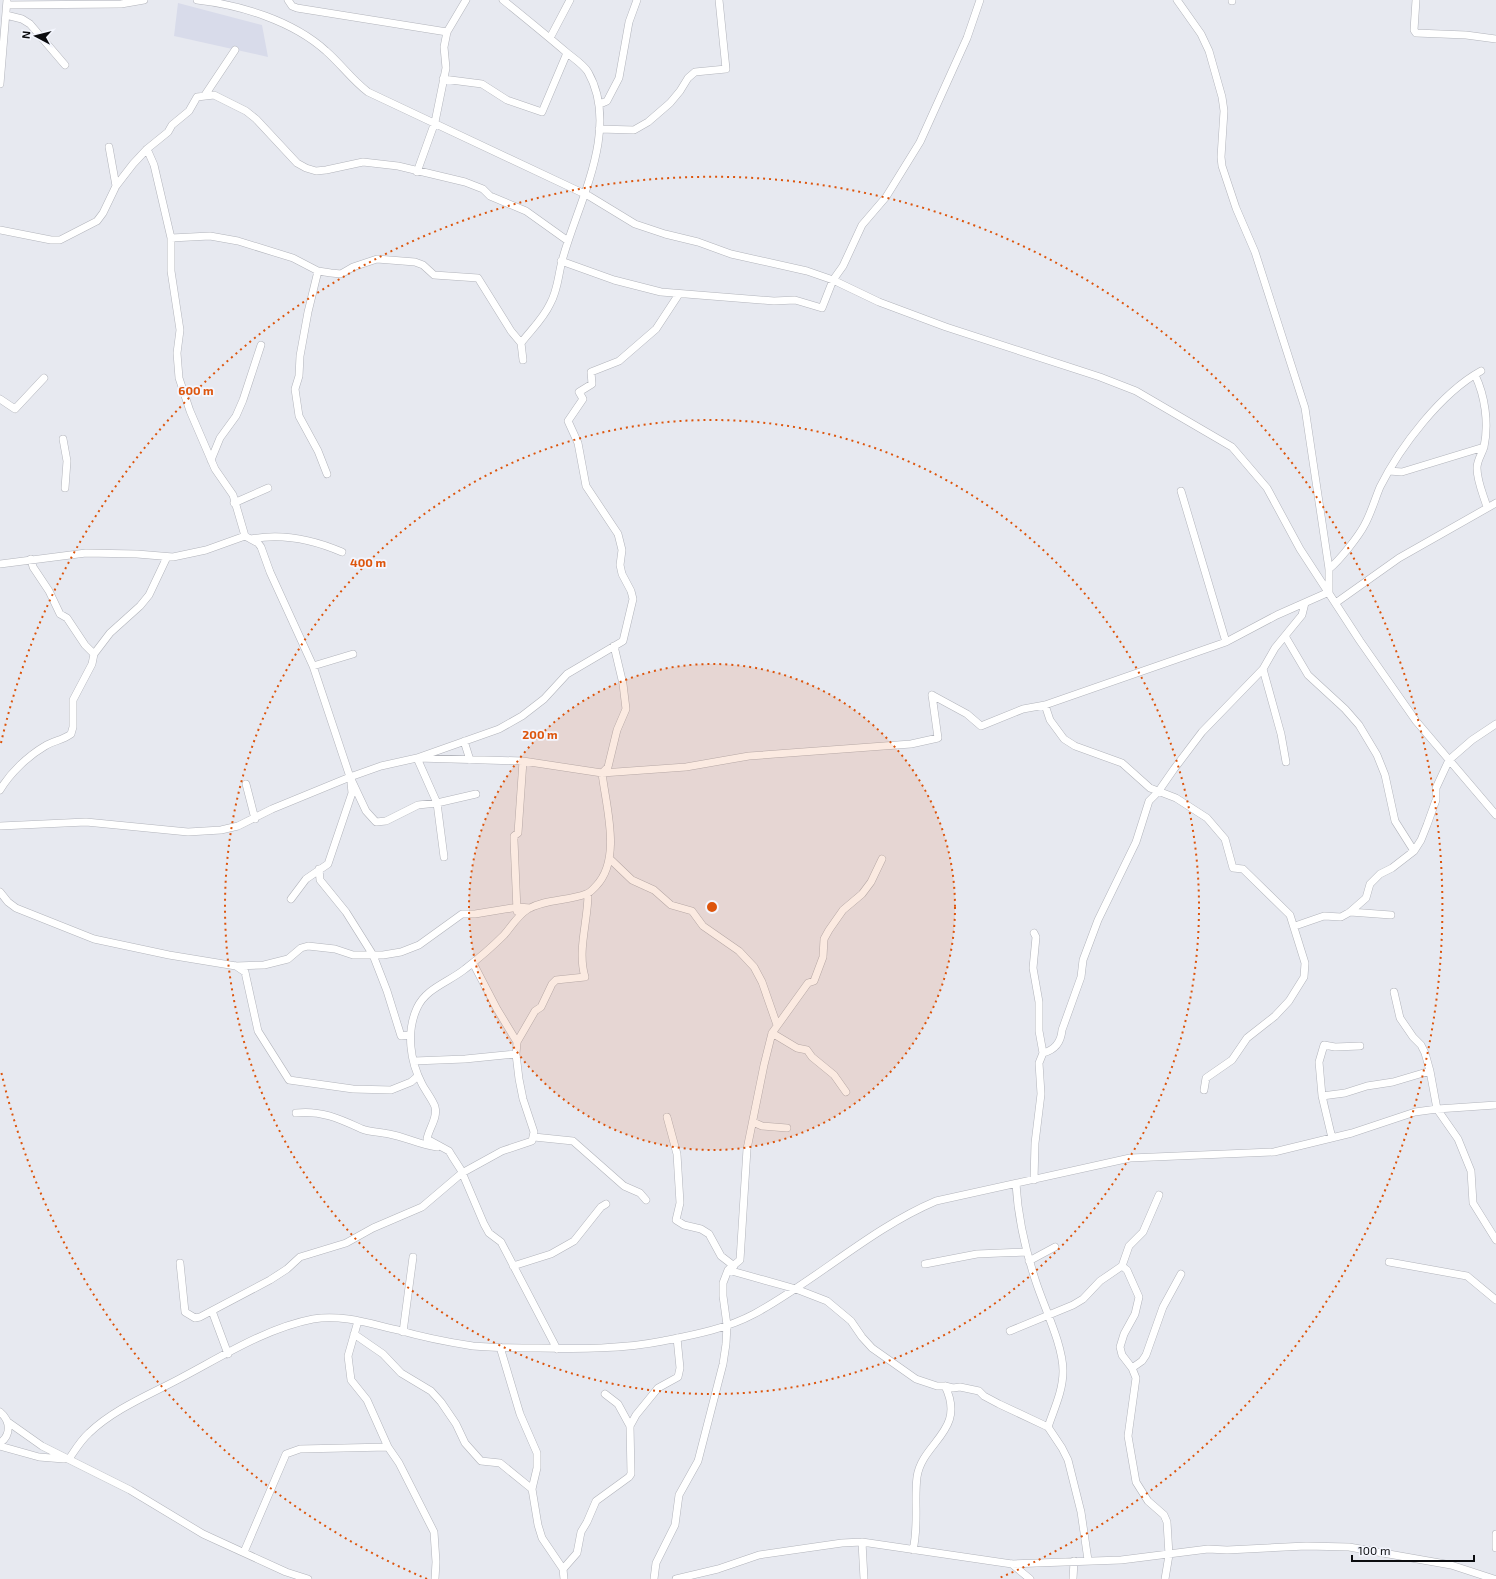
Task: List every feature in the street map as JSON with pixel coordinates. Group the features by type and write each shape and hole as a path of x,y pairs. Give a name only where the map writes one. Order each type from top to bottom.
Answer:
{"street":[{"path":"0,84 7,2 121,4 144,0"},
{"path":"197,0 217,2 258,14 291,28 311,39 327,52 353,81 368,92 435,122 586,195 635,224 665,234 698,242 731,254 807,271 833,280 879,302 931,321 1100,377 1136,391 1232,447 1267,488 1300,549 1336,602 1360,641 1416,721 1496,815"},
{"path":"288,0 292,6 297,8 447,32"},
{"path":"417,172 435,122 446,68 444,47 447,32 466,0"},
{"path":"502,0 550,38 588,72 600,104 597,148 586,195 568,241 556,291 550,304 521,343"},
{"path":"550,38 570,0"},
{"path":"600,104 607,101 619,78 629,22 637,0"},
{"path":"599,129 634,130 648,122 670,103 688,78 695,72 726,69 719,0"},
{"path":"562,261 614,280 661,292 774,301 795,300 822,308 833,280 843,266 862,225 886,197 920,142 967,38 980,0"},
{"path":"1177,0 1201,34 1209,51 1222,98 1224,112 1221,157 1222,166 1236,208 1255,252 1305,408 1317,479 1329,569 1329,592"},
{"path":"1416,0 1414,30 1416,33 1466,35 1496,39"},
{"path":"6,15 22,19 30,24 65,65"},
{"path":"205,95 235,50"},
{"path":"444,79 482,84 507,100 542,112 567,53"},
{"path":"0,230 51,240 60,240 97,221 103,213 116,186 147,149 168,132 172,125 189,111 198,97 214,95 246,111 256,118 297,162 306,168 316,171 326,170 363,162 398,166 417,172 465,182 484,188 490,196 526,211 568,241"},
{"path":"108,147 116,186"},
{"path":"147,149 154,165 171,238 171,271 180,330 177,354 179,378 190,411 215,469 233,495 234,503 248,538 261,547 270,572 313,666 350,777 366,811 376,822 386,821 418,805 437,803 476,794"},
{"path":"171,238 210,236 238,241 293,258 318,271 341,274 353,267 377,259 415,262 423,265 434,275 478,278 511,331 521,343 523,360"},
{"path":"318,271 308,312 300,356 299,376 295,389 299,416 318,451 327,474"},
{"path":"0,826 86,822 188,832 221,830 238,826 255,820 272,809 350,777 381,766 418,758 499,729 522,716 544,698 567,674 623,641 633,599 631,591 622,574 620,565 622,550 618,534 586,486 578,443 568,421 583,399 579,392 592,384 591,372 619,361 656,329 679,294"},
{"path":"211,460 220,438 236,416 243,400 261,345"},
{"path":"1329,569 1364,527 1389,471 1408,440 1451,392 1478,373 1485,404 1486,421 1484,447 1477,467 1487,507"},
{"path":"0,399 15,409 44,378"},
{"path":"63,439 67,460 65,488"},
{"path":"1389,471 1402,472 1484,447"},
{"path":"234,503 268,488"},
{"path":"1181,491 1226,642"},
{"path":"1336,602 1399,558 1496,503"},
{"path":"0,564 86,553 173,557 206,550 248,538 268,536 313,541 342,552"},
{"path":"0,790 7,778 32,755 45,746 71,734 73,727 73,700 92,664 94,654 110,633 140,606 149,595 167,557"},
{"path":"31,559 33,567 49,591 60,614 67,618 85,645 94,654"},
{"path":"418,758 523,761 602,773 686,767 749,756 911,744 938,738 932,695 967,714 981,726 1023,709 1045,705 1226,642 1277,615 1329,592"},
{"path":"1043,1053 1051,1051 1061,1038 1062,1030 1082,977 1083,960 1098,920 1136,842 1149,801 1158,792 1202,732 1263,669 1285,636 1302,615 1305,603"},
{"path":"1285,636 1308,675 1359,725 1377,755 1385,775 1395,821 1414,851"},
{"path":"0,892 8,902 16,908 94,940 169,956 236,966 264,965 288,959 301,948 308,946 335,949 353,955 373,955 401,952 419,945 462,914 475,914 518,907 530,908 588,894 601,881 610,859 610,838 602,773 608,766 617,730 626,709 623,684 614,646"},
{"path":"313,666 353,654"},
{"path":"1263,669 1281,734 1286,762"},
{"path":"1045,705 1050,720 1064,739 1075,746 1122,763 1150,788 1176,798 1207,818 1225,839 1233,868 1243,869 1255,879 1290,915 1295,926 1305,963 1304,977 1289,1001 1275,1016 1247,1038 1232,1060 1206,1078 1204,1090"},
{"path":"1295,926 1324,916 1341,917 1350,912 1366,898 1370,884 1380,874 1392,868 1414,851 1421,840 1427,825 1436,800 1436,788 1449,760 1472,740 1496,724"},
{"path":"464,741 470,760"},
{"path":"418,758 437,803 444,857"},
{"path":"516,917 518,907 514,836 518,833 523,761"},
{"path":"291,899 306,879 328,864 352,793 350,777"},
{"path":"246,784 255,820"},
{"path":"610,859 632,880 654,890 671,905 692,911 703,926 739,951 754,967 762,982 777,1025"},
{"path":"654,1579 656,1563 675,1525 680,1494 698,1461 723,1364 727,1325 723,1296 723,1283 731,1268 740,1260 742,1204 746,1165 753,1122 772,1033 808,983 814,981 823,957 824,939 828,930 843,910 862,894 872,882 882,859"},
{"path":"319,869 320,880 346,912 373,955 387,991 401,1036 409,1035"},
{"path":"534,1137 523,1099 516,1054 518,1042 535,1011 541,1007 552,984 556,980 585,977 582,966 581,951 585,939 588,894"},
{"path":"441,1148 427,1139 429,1129 435,1119 435,1107 418,1076 409,1035 417,1007 434,988 461,973 473,963 504,934 516,917 530,908"},
{"path":"1350,912 1391,915"},
{"path":"1034,933 1036,937 1033,968 1039,1002 1039,1030 1043,1053 1039,1063 1041,1094 1035,1143 1034,1180"},
{"path":"473,963 497,1008 518,1042"},
{"path":"236,966 245,972 258,1031 289,1080 353,1089 391,1090 411,1082 418,1076"},
{"path":"1394,992 1400,1018 1413,1037 1421,1045 1430,1071 1437,1109 1458,1139 1471,1171 1473,1203 1496,1240"},
{"path":"772,1033 797,1048 808,1050 812,1057 830,1071 846,1092"},
{"path":"1332,1138 1322,1096 1319,1062 1324,1045 1335,1047 1360,1046"},
{"path":"414,1061 464,1059 516,1054"},
{"path":"1322,1096 1345,1093 1367,1086 1393,1082 1430,1071"},
{"path":"69,1459 90,1431 138,1400 271,1332 313,1320 332,1318 358,1320 403,1332 474,1346 557,1349 606,1347 660,1342 727,1325 752,1315 796,1289 915,1210 936,1201 1130,1158 1274,1152 1332,1138 1415,1112 1496,1105"},
{"path":"296,1113 307,1112 328,1114 362,1129 390,1134 415,1143 449,1151 462,1173 484,1224 489,1233 500,1242 557,1349"},
{"path":"667,1117 677,1154 680,1204 676,1220 684,1225 701,1229 709,1234 721,1256 731,1268 827,1300 840,1310 872,1348 916,1379 937,1386 953,1388 960,1386 979,1391 984,1396 999,1404 1048,1427 1068,1460 1081,1512 1088,1560"},
{"path":"753,1122 762,1126 786,1128"},
{"path":"180,1263 185,1312 195,1318 212,1311 270,1280 288,1269 300,1257 346,1243 373,1228 422,1207 462,1173 502,1151 532,1140 534,1137 573,1141 624,1186 640,1193 646,1200"},
{"path":"1016,1184 1019,1221 1026,1252 1055,1335 1063,1373 1062,1388 1048,1427"},
{"path":"1010,1331 1048,1316 1083,1299 1100,1281 1122,1266 1129,1246 1143,1232 1159,1195"},
{"path":"513,1266 551,1254 574,1240 600,1207 606,1204"},
{"path":"1029,1261 1055,1247"},
{"path":"925,1264 977,1254 1026,1252"},
{"path":"403,1332 413,1257"},
{"path":"1389,1262 1467,1276 1496,1300"},
{"path":"1122,1266 1127,1270 1139,1297 1135,1314 1124,1334 1120,1347 1122,1355 1132,1368 1136,1378 1128,1436 1136,1482 1148,1501 1164,1515 1167,1522 1169,1555 1165,1579"},
{"path":"1132,1368 1142,1361 1146,1355 1163,1307 1181,1274"},
{"path":"212,1311 228,1354"},
{"path":"358,1320 348,1356 351,1380 366,1400 388,1447 434,1532 436,1562 435,1579"},
{"path":"354,1334 383,1354 401,1373 431,1391 441,1402 456,1424 465,1443 481,1461 500,1463 532,1489"},
{"path":"630,1426 636,1415 658,1388 678,1377 680,1368 677,1338"},
{"path":"500,1347 510,1384 537,1453 537,1468 532,1489 538,1525 542,1538 563,1569 564,1579"},
{"path":"913,1550 916,1537 917,1477 920,1465 944,1433 950,1414 951,1399 945,1386"},
{"path":"563,1569 577,1553 581,1532 596,1501 631,1474 630,1426 618,1404 605,1394"},
{"path":"0,1411 8,1422 42,1446 130,1490 204,1534 286,1572 308,1579"},
{"path":"8,1422 8,1434 0,1444 39,1457 69,1459"},
{"path":"244,1552 286,1454 300,1449 388,1447"},
{"path":"1496,1534 1496,1548"},
{"path":"676,1579 718,1569 759,1556 842,1543 862,1542 1012,1564 1050,1564 1088,1560 1121,1560 1208,1549 1227,1550 1306,1546 1350,1547 1451,1565 1494,1579"},
{"path":"862,1542 864,1579"},
{"path":"1073,1579 1074,1561"},
{"path":"1012,1564 1030,1579"}],"shaded area":[{"path":"178,3 262,25 268,57 174,36"}]}
